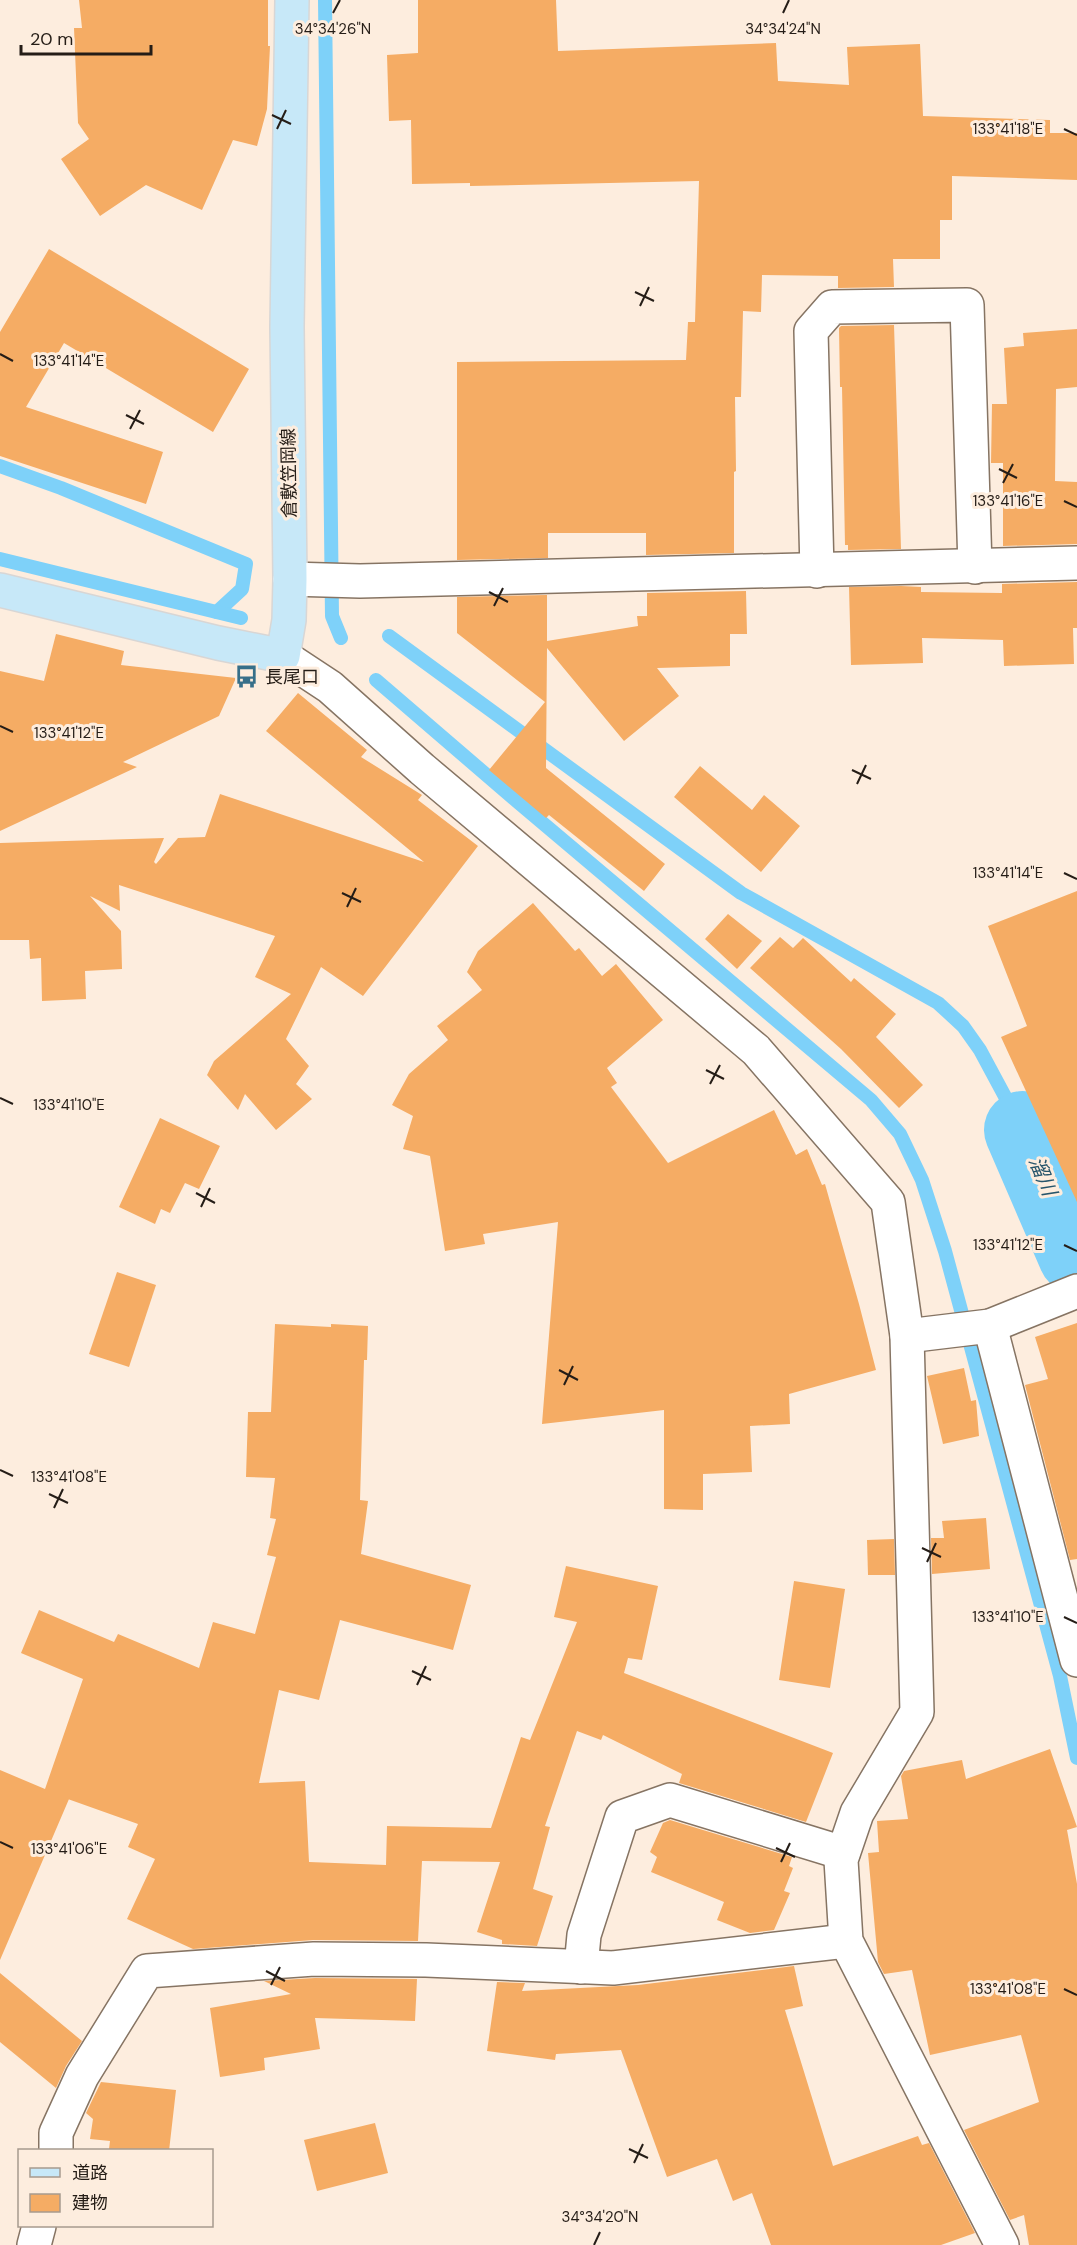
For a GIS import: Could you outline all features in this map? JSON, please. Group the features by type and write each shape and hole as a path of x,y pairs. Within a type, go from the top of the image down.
{"main road":[{"name":"倉敷笠岡線","path":"283,656 289,620 317,580 287,327 292,0"},
{"path":"0,590 218,643 283,656"}],"street":[{"path":"817,571 811,331 832,308 967,305 975,567"},
{"path":"317,580 817,571 1077,563"},
{"path":"283,656 330,687 422,769 756,1050 888,1202 922,1334 917,1712 857,1813 843,1853 841,1860 846,1941 1002,2245"},
{"path":"922,1334 990,1325 1077,1291"},
{"path":"990,1325 1076,1650"},
{"path":"581,1967 584,1935 622,1817 670,1800 843,1853"},
{"path":"56,2149 56,2133 82,2076 147,1971 314,1959 426,1960 613,1968 846,1941"},
{"path":"33,2245 39,2227"}],"building":[{"path":"79,0 268,0 268,46 270,46 267,109 257,146 233,140 202,210 146,185 100,216 61,159 89,139 78,123 74,28 82,28"},
{"path":"418,0 556,0 558,51 776,43 778,81 849,85 847,47 920,44 923,116 1050,120 1050,133 1077,133 1077,180 952,176 952,220 940,220 940,259 893,259 894,287 838,288 838,276 762,275 761,312 743,311 741,397 735,397 734,553 646,555 646,533 548,533 548,558 457,560 457,362 686,360 688,322 695,322 699,181 470,186 470,183 412,184 411,120 389,121 387,55 418,53"},
{"path":"49,249 249,369 213,432 64,343 26,407 163,452 146,504 0,456 0,332"},
{"path":"894,325 901,549 848,550 848,545 845,545 839,328 841,326"},
{"path":"1077,329 1077,387 1056,389 1055,481 1077,482 1077,544 1003,546 1003,463 991,463 992,404 1007,404 1004,348 1024,346 1023,333"},
{"path":"1077,582 1077,628 1073,628 1074,664 1004,666 1003,640 922,638 923,663 851,665 849,587 901,586 921,587 921,592 1002,593 1002,584"},
{"path":"746,591 747,634 730,634 730,666 657,668 679,696 624,741 547,648 546,768 665,864 644,891 549,815 546,818 489,770 545,702 457,633 457,597 547,595 547,641 638,626 637,616 647,616 647,593"},
{"path":"56,634 124,651 121,665 236,678 219,716 123,762 137,767 0,831 0,671 44,681"},
{"path":"298,693 367,750 361,757 422,795 418,800 478,846 363,996 321,967 286,1039 309,1066 296,1084 312,1099 276,1130 245,1094 238,1110 207,1075 214,1061 291,994 255,977 275,936 119,885 120,911 90,896 121,931 122,969 85,971 86,999 42,1001 41,958 30,959 29,940 0,940 0,843 164,838 154,862 156,864 178,838 205,837 220,794 424,862 266,731"},
{"path":"700,766 752,810 764,795 800,826 761,872 674,797"},
{"path":"1077,891 1077,1202 1001,1037 1027,1026 988,926"},
{"path":"533,903 575,951 579,948 602,976 616,964 663,1020 607,1068 617,1083 611,1087 668,1163 774,1110 796,1155 807,1149 822,1185 825,1184 859,1304 876,1370 789,1394 790,1424 750,1426 752,1472 703,1474 703,1510 664,1509 664,1410 542,1424 558,1222 483,1234 485,1244 445,1251 430,1156 403,1149 413,1116 392,1105 409,1074 448,1040 437,1026 482,990 467,972 478,951"},
{"path":"728,914 762,941 737,969 705,939"},
{"path":"780,937 793,948 803,938 851,982 854,978 896,1014 876,1037 923,1085 899,1108 841,1049 750,968"},
{"path":"160,1118 220,1146 199,1189 185,1183 170,1213 161,1209 155,1224 119,1207"},
{"path":"117,1272 156,1285 129,1367 89,1354"},
{"path":"1077,1323 1077,1559 1070,1560 1025,1385 1048,1379 1035,1337"},
{"path":"275,1324 368,1326 367,1360 364,1360 360,1500 368,1501 361,1554 471,1585 453,1650 340,1620 319,1700 279,1690 259,1783 305,1781 309,1862 386,1865 387,1826 491,1828 521,1737 530,1740 577,1622 554,1617 566,1566 658,1586 642,1660 628,1658 624,1673 833,1753 806,1822 679,1783 682,1774 603,1735 601,1740 577,1731 545,1826 550,1827 533,1889 553,1896 537,1946 502,1944 502,1940 477,1932 500,1862 422,1861 418,1941 313,1940 193,1949 127,1919 155,1859 128,1847 138,1824 69,1799 0,1960 0,1770 45,1789 83,1679 21,1653 39,1610 114,1642 118,1634 199,1668 213,1622 255,1634 276,1557 267,1555 276,1519 270,1518 275,1478 246,1477 248,1412 271,1412"},
{"path":"964,1368 971,1401 976,1400 979,1436 943,1444 927,1376"},
{"path":"986,1518 990,1569 932,1574 931,1538 944,1538 942,1521"},
{"path":"894,1539 895,1575 868,1575 867,1540"},
{"path":"794,1581 845,1589 830,1688 779,1680"},
{"path":"1050,1749 1077,1827 1067,1830 1077,1884 1077,2245 1029,2245 1024,2215 1010,2220 964,2130 1039,2102 1021,2035 930,2055 912,1970 884,1974 878,1962 868,1853 879,1852 877,1821 908,1819 901,1776 904,1771 962,1760 966,1779"},
{"path":"670,1820 792,1857 789,1866 793,1868 784,1891 790,1893 774,1930 750,1933 717,1920 724,1902 651,1872 657,1857 650,1852 663,1823"},
{"path":"794,1966 803,2006 785,2010 833,2166 918,2136 922,2145 929,2143 975,2233 941,2245 771,2245 752,2193 733,2201 717,2159 667,2177 621,2050 556,2054 555,2060 487,2051 497,1982 525,1983 522,1991 638,1985"},
{"path":"0,1973 82,2041 66,2066 56,2088 0,2042"},
{"path":"315,1978 417,1979 415,2021 315,2018 320,2049 264,2058 265,2070 220,2077 210,2008 291,1994 264,1981"},
{"path":"101,2082 176,2090 169,2149 109,2149 110,2141 90,2139 93,2119 86,2113"},
{"path":"375,2123 388,2173 317,2191 304,2140"}],"waterway":[{"path":"325,0 332,616 341,638"},
{"path":"0,466 61,488 246,564 242,589 217,612"},
{"path":"0,559 241,618"},
{"path":"389,636 741,893 938,1003 963,1026 980,1050 1023,1130"},
{"path":"376,680 871,1100 900,1134 922,1180 945,1251 1060,1676 1077,1758"},
{"name":"溜川","path":"1023,1130 1077,1255"}],"place":[{"name":"長尾口","path":"247,677"}]}
